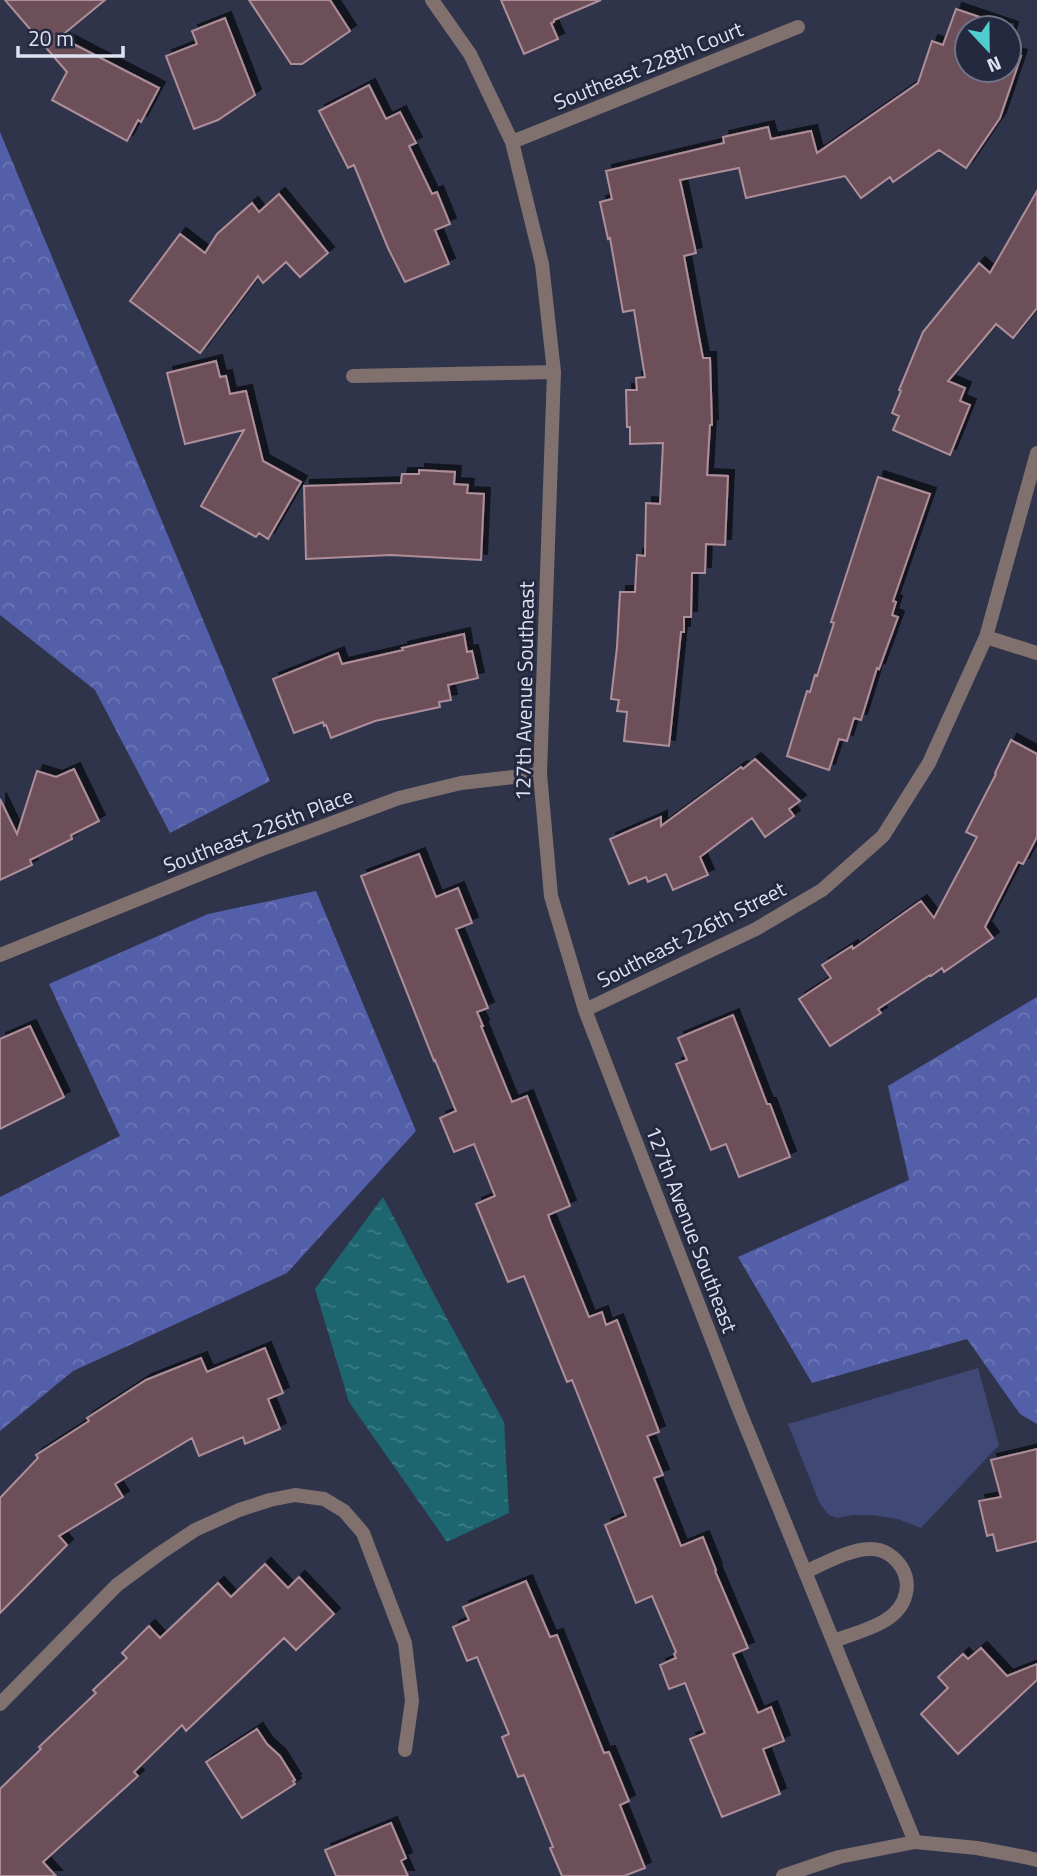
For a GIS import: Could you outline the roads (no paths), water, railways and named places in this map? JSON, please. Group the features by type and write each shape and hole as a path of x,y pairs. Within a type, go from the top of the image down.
{"street":[{"name":"127th Avenue Southeast","path":"432,0 470,54 512,142 542,264 554,372 540,774 551,897 585,1010 738,1408 915,1842"},
{"name":"Southeast 228th Court","path":"512,142 799,27"},
{"path":"353,376 554,372"},
{"name":"Southeast 226th Street","path":"585,1010 756,929 822,890 883,836 929,764 986,637 1037,453"},
{"path":"986,637 1037,653"},
{"name":"Southeast 226th Place","path":"0,955 262,849 399,798 461,783 540,774"},
{"path":"0,1704 117,1585 159,1554 195,1530 239,1510 295,1495 324,1499 344,1511 363,1533 405,1643 412,1701 405,1750"},
{"path":"805,1572 856,1551 871,1549 885,1552 897,1560 905,1573 907,1587 904,1602 896,1613 834,1641"},
{"path":"783,1876 839,1857 915,1842 977,1848 1037,1860"}],"water":[{"path":"383,1197 504,1422 509,1513 447,1542 349,1402 315,1289"}]}
